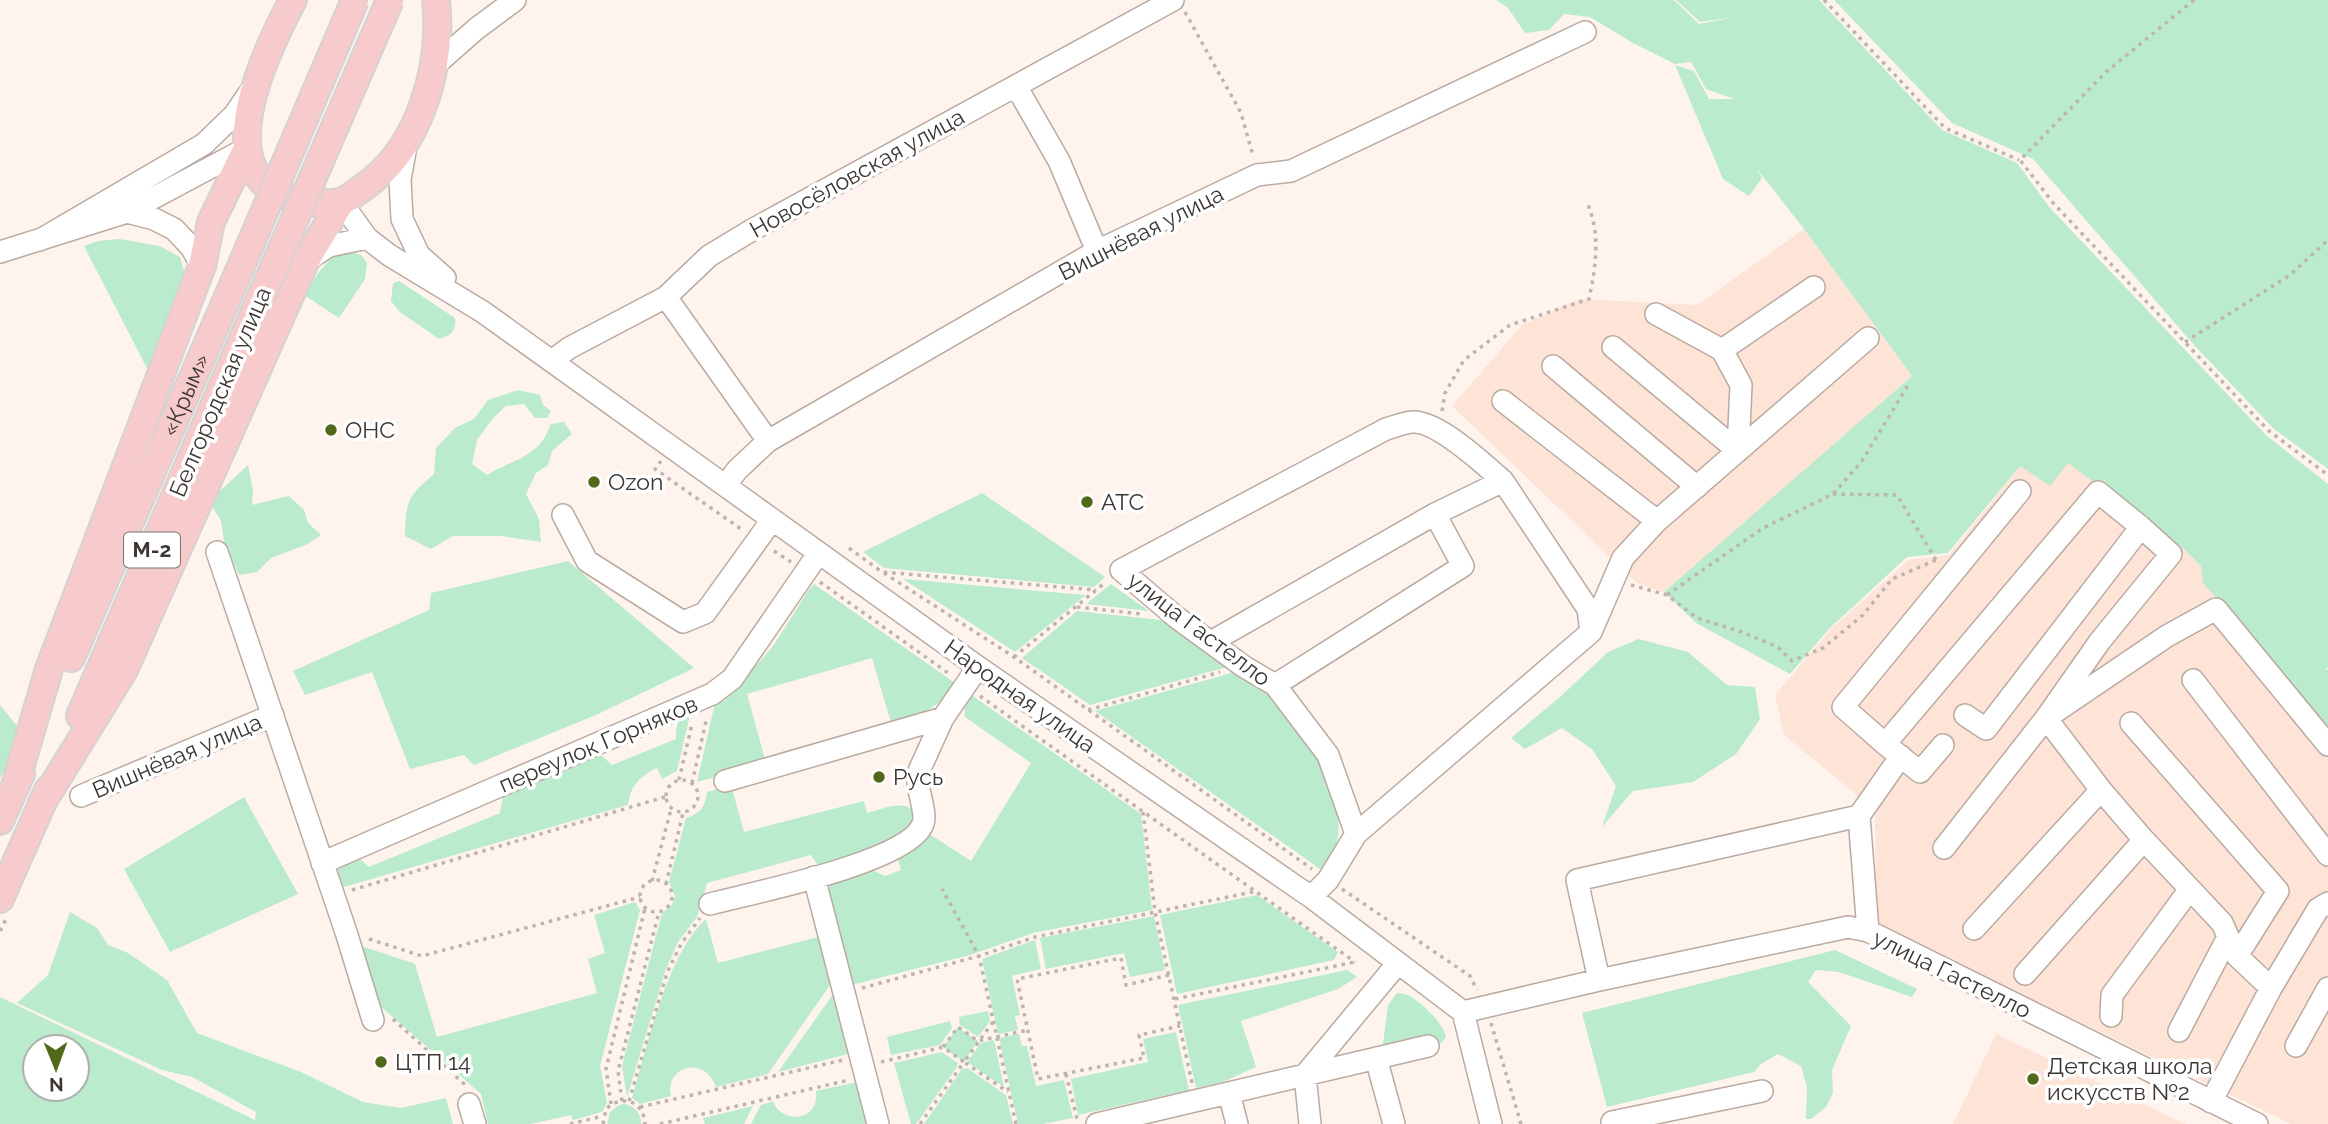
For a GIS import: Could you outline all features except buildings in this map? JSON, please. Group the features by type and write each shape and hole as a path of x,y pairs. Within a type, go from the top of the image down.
{"main road":[{"path":"293,0 274,36 255,84 247,126 247,148 256,173 274,192 304,202 341,202 369,184 387,167 407,138 424,104 433,67 437,41 436,0"},
{"name":"«Крым»","path":"0,821 355,0"},
{"name":"Белгородская улица","path":"0,899 390,0"},
{"name":"«Крым»","path":"15,789 49,669 202,266 211,222 247,148"},
{"name":"М-2","path":"42,803 124,670 304,262 341,202"}],"street":[{"path":"433,67 476,29 515,0"},
{"name":"Новосёловская улица","path":"552,361 569,348 666,297 709,256 752,230 1016,86 1179,6"},
{"name":"Вишнёвая улица","path":"726,485 737,470 768,441 1097,251 1257,175 1291,171 1585,32"},
{"path":"40,240 204,144 235,114 255,84"},
{"path":"1016,86 1059,161 1097,251"},
{"path":"407,138 400,179 402,219 419,255 483,312"},
{"path":"0,252 127,212 247,148"},
{"path":"341,202 367,238 389,256 483,312"},
{"path":"127,212 154,219 174,229 191,247 202,266"},
{"path":"304,262 329,246 367,238"},
{"path":"1722,350 1814,287"},
{"path":"666,297 768,441"},
{"name":"Народная улица","path":"483,312 772,520 812,563 978,667 1311,897 1463,1013"},
{"path":"1656,314 1722,350 1741,385 1738,451"},
{"path":"1311,897 1328,880 1356,834 1591,632 1623,558 1657,521 1868,338"},
{"path":"1613,347 1738,451"},
{"path":"1553,366 1697,487"},
{"path":"1503,401 1657,521"},
{"path":"1121,570 1387,429 1414,422 1437,430 1471,453 1503,481 1588,609 1591,632"},
{"path":"1211,642 1435,514 1503,481"},
{"path":"1943,745 1920,772 1843,707 1946,564 2020,491"},
{"path":"1867,931 1860,816 1893,750 2098,492 2171,554 2100,641 2046,718 1944,848"},
{"path":"563,514 587,561 682,622 705,613 772,520"},
{"path":"1275,685 1463,566 1435,514"},
{"path":"1965,715 1986,729 2141,527"},
{"path":"217,552 346,932 373,1020"},
{"name":"переулок Горняков","path":"322,863 705,698 732,680 812,563"},
{"name":"улица Гастелло","path":"1121,570 1176,617 1243,666 1275,685 1328,755 1356,834"},
{"path":"2046,718 2167,636 2216,609 2328,745"},
{"path":"710,904 814,877 883,855 905,843 922,828 924,818 916,783 918,774 943,718 978,667"},
{"path":"2193,680 2328,855"},
{"name":"Вишнёвая улица","path":"81,796 273,715"},
{"path":"725,781 943,718"},
{"path":"2046,718 2101,790 2222,923 2232,946 2271,989"},
{"path":"2131,723 2278,891 2232,946 2179,1031"},
{"path":"1974,929 2101,790"},
{"path":"1599,980 1577,880 1860,816"},
{"path":"2025,974 2144,840"},
{"path":"814,877 877,1124"},
{"path":"2110,1016 2112,995 2190,889"},
{"path":"2220,1112 2271,989 2318,909 2328,903"},
{"name":"улица Гастелло","path":"1463,1013 1599,980 1849,927 1867,931 2220,1112 2257,1124"},
{"path":"1310,1124 1305,1075 1398,963"},
{"path":"2296,1046 2328,988"},
{"path":"1463,1013 1491,1124"},
{"path":"1097,1124 1428,1046"},
{"path":"1376,1058 1394,1124"},
{"path":"1612,1122 1762,1091"},
{"path":"1229,1093 1237,1124"}],"path":[{"path":"1824,0 1945,128 2020,160 2054,204 2269,431 2328,474"},
{"path":"2020,160 2106,72 2194,0"},
{"path":"1179,6 1241,113 1257,175"},
{"path":"1437,430 1446,393 1464,360 1510,325 1589,299 1598,255 1592,214 1587,202"},
{"path":"2185,342 2290,275 2328,240"},
{"path":"1667,595 1763,528 1833,494 1861,461 1908,385"},
{"path":"671,446 655,469 757,540 812,563 964,685 1355,962 1174,999"},
{"path":"1612,580 1667,595 1697,618 1742,632 1778,648 1791,661 1822,648 1864,615 1892,579 1946,564 1897,495 1833,494"},
{"path":"849,548 882,572 1096,590"},
{"path":"1014,657 1121,570"},
{"path":"1077,607 1176,617"},
{"path":"1088,710 1243,666"},
{"path":"680,780 705,698"},
{"path":"671,809 683,813 690,811 698,801 699,794 692,783 705,698"},
{"path":"333,895 665,797 671,784 680,780 692,783"},
{"path":"659,912 651,912 645,908 640,897 641,890 652,881 671,809 665,797"},
{"path":"1143,811 1155,912 1196,1101"},
{"path":"666,884 683,813"},
{"path":"622,1101 618,1071 659,912 670,903 670,890 666,884 652,881"},
{"path":"942,889 979,956 1016,1124"},
{"path":"844,992 979,956 1035,937 1257,891"},
{"path":"346,932 422,956 640,897"},
{"path":"629,1101 667,973 681,944 710,904"},
{"path":"611,1104 606,1069 645,908"},
{"path":"1170,975 1126,985 1121,958 1017,979 1038,1079 1144,1058 1139,1035 1180,1026"},
{"path":"366,996 464,1084 472,1114"},
{"path":"920,1124 993,1022"},
{"path":"863,1066 943,1047 958,1027 978,1041"},
{"path":"978,1041 1028,1030"},
{"path":"943,1047 1007,1092"},
{"path":"640,1107 843,1060 849,1081 660,1124"},
{"path":"1066,1074 1078,1124"},
{"path":"603,1124 603,1116 611,1104 629,1101 640,1107 645,1124"},
{"path":"570,1124 603,1116"}],"shaded area":[{"path":"1804,229 1912,376 1664,592 1638,584 1452,406 1522,325 1579,299 1697,305"},
{"path":"2043,438 2162,537 2173,529 2218,570 2205,583 2328,729 2328,1124 2291,1124 1876,924 1875,810 1784,735 1775,695 1832,628 1908,560 1949,555"},
{"name":"Детская школа искусств №2","path":"1996,1034 2186,1124 1953,1124"}],"green space":[{"path":"1496,0 1674,0 1699,24 1736,17 1700,22 1676,0 1819,0 1942,130 2017,163 2050,208 2267,436 2328,484 2328,668 2325,668 2328,670 2328,727 2203,583 2201,566 2182,547 2068,463 2050,486 2020,466 1948,553 1907,557 1830,628 1790,674 1696,623 1664,592 1912,376 1757,169 1762,178 1749,196 1723,179 1675,65 1694,71 1709,99 1734,99 1706,89 1691,62 1675,64 1590,17 1564,14 1549,30 1525,33 1508,8"},
{"path":"1834,0 2328,0 2328,469 2273,428 2194,345 2033,159 1952,123"},
{"path":"119,239 160,246 180,257 186,278 151,376 84,246 98,241"},
{"path":"342,252 361,255 367,263 365,279 339,318 304,295 330,260"},
{"path":"399,281 455,318 452,332 439,339 400,312 391,301 393,283"},
{"path":"518,390 540,395 543,405 551,411 547,418 535,418 524,404 506,406 493,418 477,440 472,464 487,475 529,454 542,442 551,424 564,422 572,434 552,451 548,465 536,473 526,494 539,519 541,542 502,536 453,536 431,549 405,536 407,507 413,494 434,474 436,448 455,428 474,419 488,400"},
{"path":"248,465 253,490 252,505 289,496 304,510 308,523 321,535 308,544 271,558 257,572 239,575 224,541 221,521 209,501"},
{"path":"982,493 1105,577 1094,587 884,568 863,552"},
{"path":"568,561 694,668 596,715 474,765 464,755 410,769 372,672 305,695 293,671 429,610 431,593"},
{"path":"903,579 1086,595 1015,652"},
{"path":"814,584 955,683 936,705 892,726 872,658 747,694 766,763 697,782 715,703 724,701 774,645"},
{"path":"1111,584 1149,611 1086,604"},
{"path":"1077,611 1161,620 1227,667 1090,705 1022,658"},
{"path":"1639,639 1688,652 1727,685 1755,687 1760,719 1736,754 1693,782 1633,791 1602,827 1616,786 1592,749 1562,728 1525,749 1511,738 1608,652"},
{"path":"1235,672 1283,707 1317,751 1325,769 1337,806 1339,824 1335,850 1323,871 1095,711"},
{"path":"970,694 1141,814 1152,910 1033,933 970,955 851,985 826,889 829,880 868,868 885,876 901,870 897,857 931,835 971,861 1031,763 965,717 964,703"},
{"path":"0,705 17,726 0,778"},
{"path":"690,715 677,771 662,779 657,768 646,774 634,787 628,805 340,888 334,872 337,864 359,858 369,867 500,813 503,797 510,790 592,755 602,756 612,765 676,739 679,721"},
{"path":"731,785 744,832 864,801 867,813 900,806 912,809 917,814 912,825 902,835 876,850 819,867 811,855 707,883 697,917 678,942 666,969 627,1097 622,1066 662,913 672,905 675,896 669,882 686,818 701,809 707,792"},
{"path":"244,797 298,894 170,952 124,869"},
{"path":"1257,895 1338,952 1334,960 1177,994 1160,915"},
{"path":"635,902 640,910 600,1066 607,1103 602,1112 573,1120 571,1115 531,1124 488,1124 481,1094 379,1005 361,946 415,964 437,1037 597,993 588,959 605,953 594,915"},
{"path":"70,912 97,928 108,945 128,953 167,980 197,1033 301,1072 363,1102 401,1108 446,1098 453,1124 0,1124 0,997 75,1033 21,1033 21,1103 91,1103 91,1041 255,1120 256,1112 192,1077 162,1070 91,1037 91,1033 82,1033 17,1003 48,975"},
{"path":"1154,916 1165,970 1130,977 1124,953 1046,969 1040,938"},
{"path":"706,919 718,963 818,937 830,985 768,1074 716,1087 703,1070 686,1068 673,1078 671,1096 640,1104 632,1098 660,1002 680,955"},
{"path":"1035,940 1041,969 1012,976 1020,1015 1015,1016 1018,1030 998,1034 982,959"},
{"path":"1835,950 1917,989 1912,997 1839,972 1816,970 1808,982 1851,1026 1832,1070 1833,1093 1826,1107 1811,1119 1806,1119 1807,1087 1801,1066 1778,1054 1761,1064 1754,1072 1607,1107 1582,1013"},
{"path":"1347,970 1357,977 1338,989 1241,1021 1256,1067 1223,1082 1196,1088 1178,1005"},
{"path":"834,993 852,1053 778,1072"},
{"path":"1397,993 1413,998 1437,1020 1445,1032 1446,1038 1441,1043 1389,1051 1383,1044 1388,1005"},
{"path":"988,1011 990,1021 978,1037 960,1025 959,1017"},
{"path":"950,1021 952,1028 940,1045 891,1055 887,1037"},
{"path":"958,1027 978,1041 964,1062 943,1047"},
{"path":"1176,1032 1189,1090 1078,1115 1071,1079 1148,1062 1143,1039"},
{"path":"1019,1034 1022,1046 1027,1046 1036,1086 1064,1080 1073,1118 1043,1124 1018,1124 999,1038"},
{"path":"994,1040 1004,1087 967,1062 981,1043"},
{"path":"942,1052 958,1063 957,1067 916,1124 911,1124 894,1063"},
{"path":"967,1068 1006,1095 1013,1124 924,1124 962,1069"},
{"path":"857,1082 866,1124 751,1124 761,1105 773,1101 783,1114 799,1117 812,1109 816,1102 816,1091"},
{"path":"625,1104 637,1111 641,1124 607,1124 610,1112"},
{"path":"753,1106 744,1124 705,1124 703,1118"}],"place":[{"name":"ОНС","path":"331,430"},
{"name":"Ozon","path":"594,482"},
{"name":"АТС","path":"1087,502"},
{"name":"Русь","path":"879,777"},
{"name":"ЦТП 14","path":"381,1062"},
{"name":"Детская школа искусств №2","path":"2033,1079"}]}
